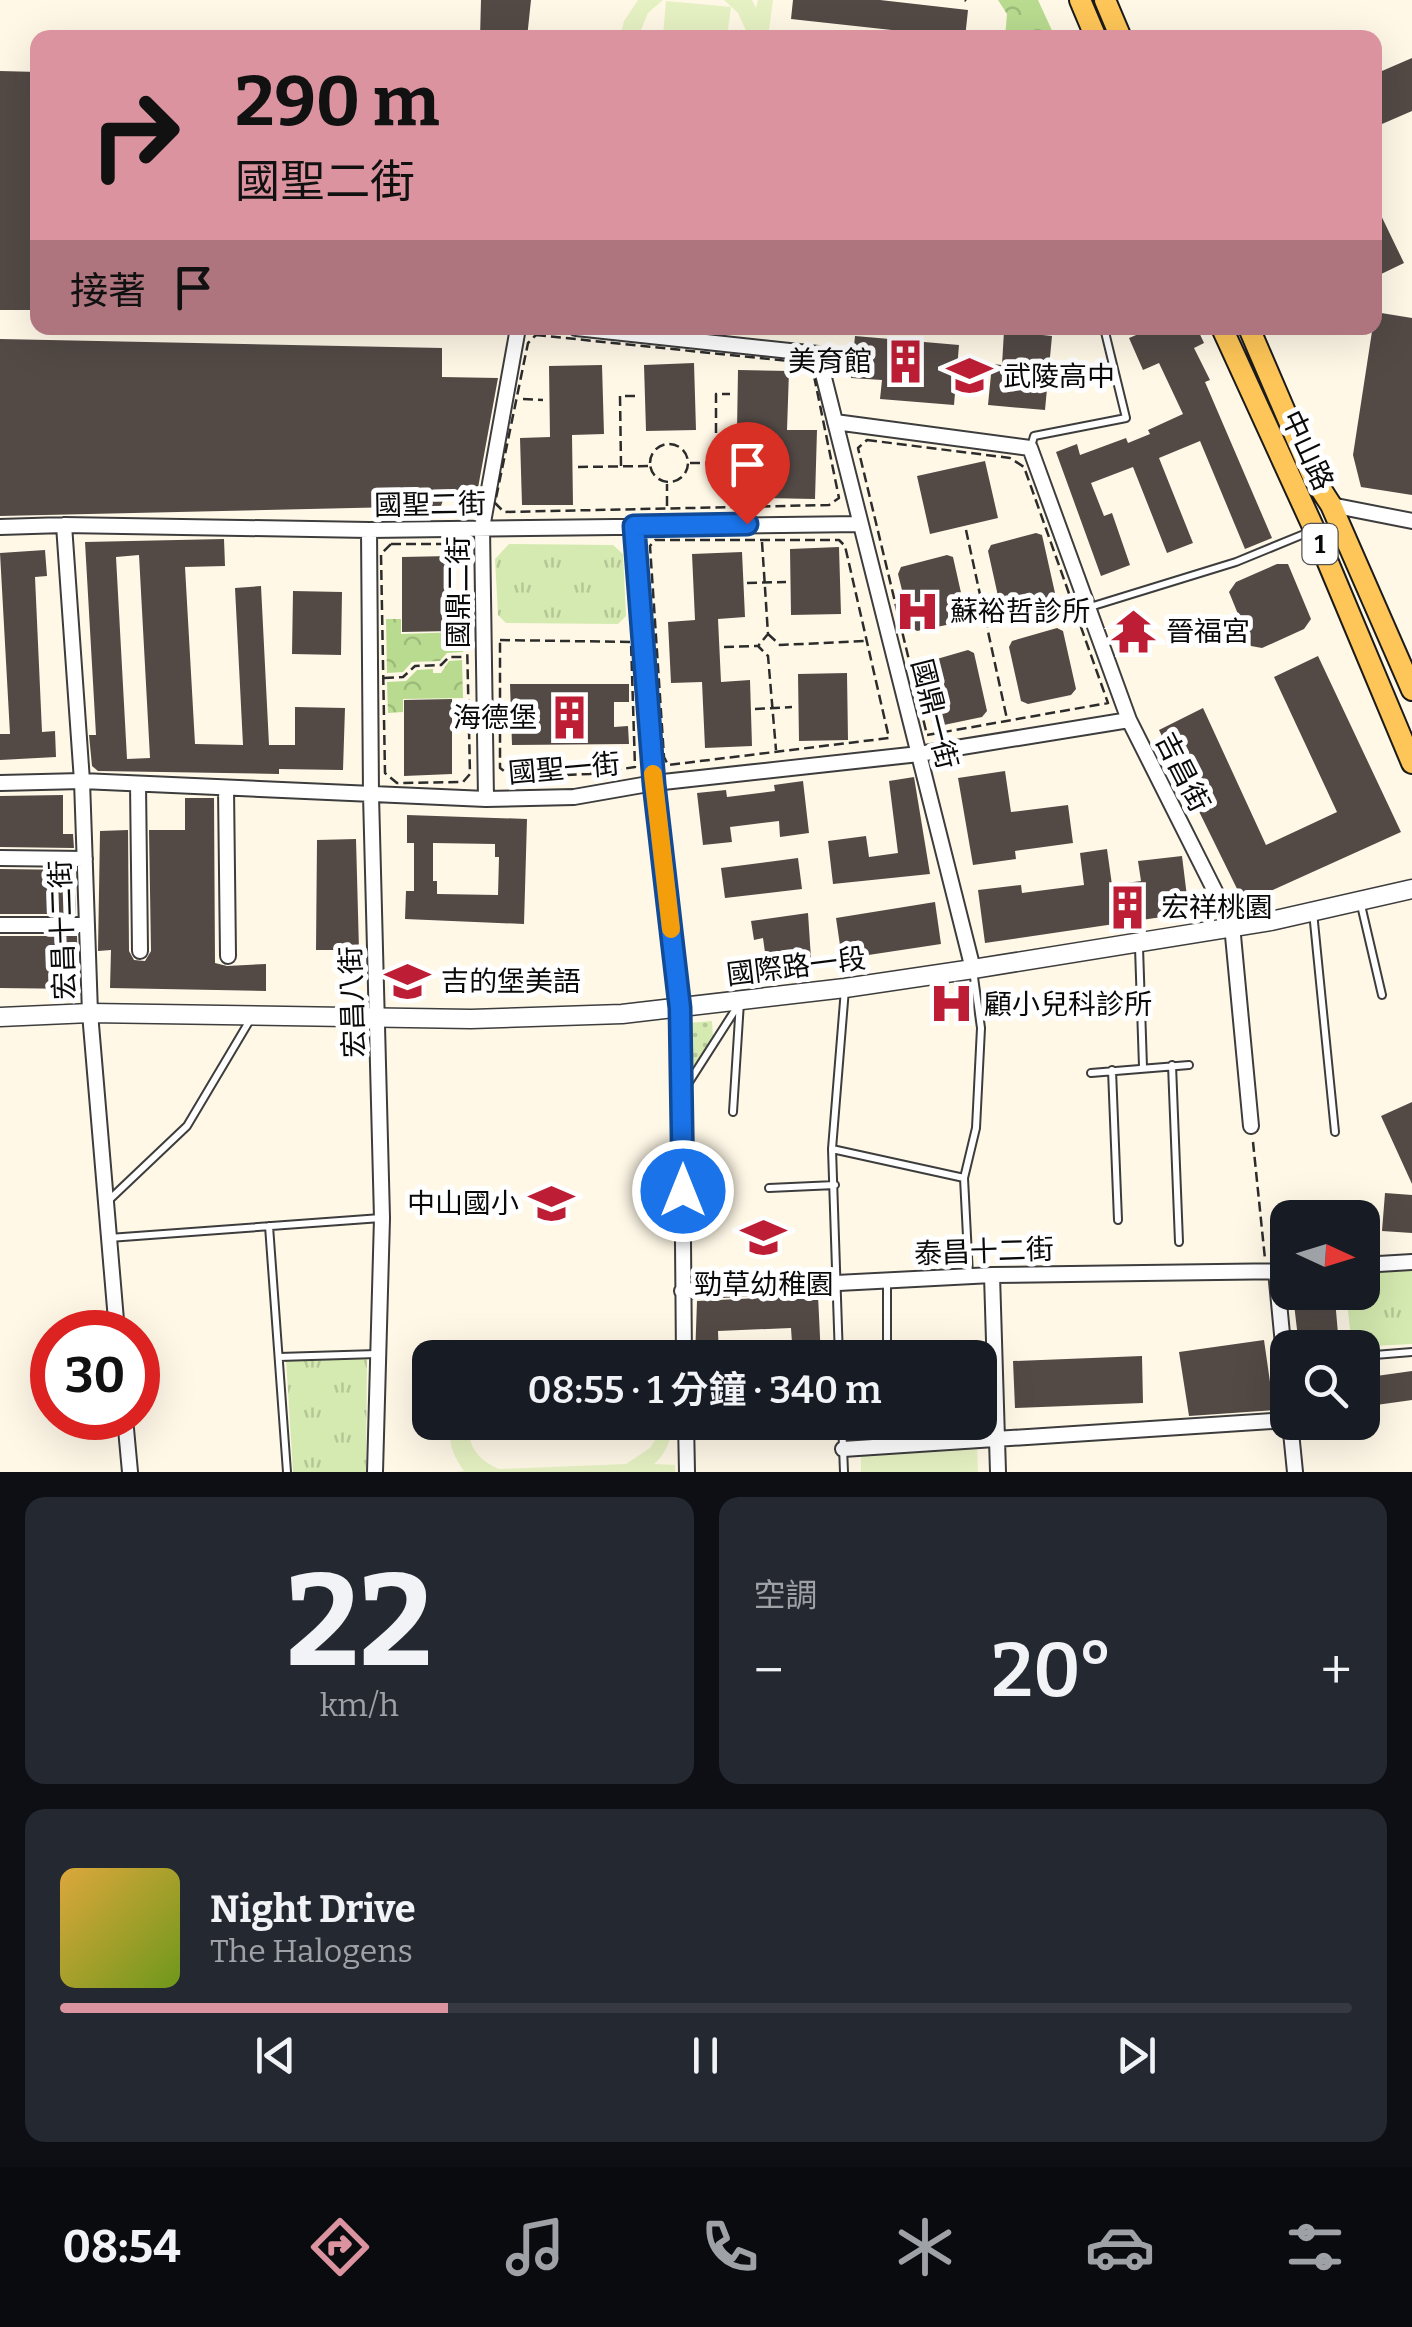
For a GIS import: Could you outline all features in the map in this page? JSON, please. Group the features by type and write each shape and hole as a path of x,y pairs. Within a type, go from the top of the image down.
{"main road":[{"path":"1080,0 1093,30"},
{"path":"1104,0 1117,30"},
{"name":"中山路","path":"1225,335 1314,529 1412,762"},
{"name":"中山路","path":"1252,335 1313,477 1332,505 1412,690"}],"street":[{"name":"國鼎二街","path":"486,799 482,528 517,335"},
{"name":"國鼎一街","path":"641,335 818,354 973,968"},
{"path":"835,422 1030,448"},
{"name":"吉昌街","path":"1030,448 1129,720 1232,925 1251,1126"},
{"path":"1332,505 1412,521"},
{"name":"國聖二街","path":"0,528 64,524 369,530 861,524"},
{"name":"宏昌十二街","path":"64,524 82,781 90,1013 115,1310"},
{"path":"634,526 654,784 680,1008 683,1340"},
{"name":"宏昌八街","path":"369,530 371,795 382,1218 375,1472"},
{"name":"國聖一街","path":"0,783 82,781 486,799 574,797 654,784 919,754 1129,720"},
{"path":"138,784 140,951"},
{"path":"226,788 228,956"},
{"path":"0,858 84,859"},
{"name":"國際路一段","path":"0,1018 90,1013 378,1019 603,1015 680,1008 845,988 1139,941 1412,888"},
{"path":"0,925 87,925"},
{"path":"1380,1264 1412,1262"},
{"name":"泰昌十二街","path":"682,1291 992,1275 1270,1271"},
{"path":"992,1275 998,1472"},
{"path":"843,1449 1270,1422"},
{"path":"127,1440 130,1472"},
{"path":"686,1440 687,1472"},
{"path":"1292,1440 1296,1472"}],"lane":[{"path":"1030,448 1034,436 1126,418 1106,335"},
{"path":"1090,607 1236,562 1314,529"},
{"path":"1359,899 1382,995"},
{"path":"1313,910 1336,1132"},
{"path":"1139,941 1142,1067"},
{"path":"970,1276 964,1178 976,1128 981,1028 973,968"},
{"path":"838,1340 832,1149 845,988"},
{"path":"683,1091 740,1001"},
{"path":"733,1112 740,1001"},
{"path":"105,1204 187,1126 253,1014"},
{"path":"1091,1073 1189,1065"},
{"path":"1172,1066 1178,1242"},
{"path":"1112,1070 1118,1220"},
{"path":"832,1149 964,1178"},
{"path":"768,1188 835,1185"},
{"path":"108,1238 382,1218"},
{"path":"269,1226 287,1472"},
{"path":"887,1279 887,1340"},
{"path":"1380,1355 1412,1352"},
{"path":"278,1357 378,1354"},
{"path":"843,1440 844,1472"}],"path":[{"path":"536,335 798,362 814,376 840,498 829,505 504,512 495,503 516,400 528,343 536,335"},
{"path":"716,463 716,394 730,394"},
{"path":"621,466 620,396 639,396"},
{"path":"516,400 543,400"},
{"path":"867,440 1010,458 1024,467 1108,703 1007,721 927,735 858,448 867,440"},
{"path":"668,444 680,447 688,463 680,479 668,483 655,478 649,466 652,453 668,444"},
{"path":"688,463 759,464"},
{"path":"578,467 649,466"},
{"path":"667,508 668,483"},
{"path":"966,530 1007,721"},
{"path":"655,540 762,540 839,540 844,546 889,738 668,764 664,757 650,546 655,540"},
{"path":"758,646 768,634 762,540"},
{"path":"391,544 458,544 465,552 468,657 470,774 463,782 396,782 385,773 382,678 381,554 391,544"},
{"path":"747,582 786,582"},
{"path":"496,628 500,640 500,768 512,777 590,774 636,767 631,642 500,640"},
{"path":"768,634 780,645 866,641"},
{"path":"724,647 758,646 768,656 776,752"},
{"path":"382,678 403,677 415,666 441,665 448,657 468,657"},
{"path":"755,709 792,707"},
{"path":"1251,1126 1270,1236"}],"green space":[{"path":"638,0 663,0 648,13 641,30 622,30"},
{"path":"724,0 752,0 756,8 758,0 773,0 769,30 746,30 738,13"},
{"path":"998,0 1038,0 1052,30 1006,30 1007,14"},
{"path":"666,1 731,7 728,30 664,30"},
{"path":"509,544 613,545 623,554 626,616 618,624 506,623 498,615 495,559"},
{"path":"386,619 401,619 401,634 462,632 463,652 447,653 440,661 412,662 403,672 387,673"},
{"path":"462,660 463,698 403,699 403,712 388,713 387,682 406,681 417,670 441,673 449,661"},
{"path":"712,1021 713,1038 687,1075 688,1023"},
{"path":"1412,1268 1412,1344 1380,1346 1380,1330 1350,1330 1348,1310 1380,1310 1380,1271"},
{"path":"367,1356 366,1472 293,1472 286,1359"},
{"path":"451,1440 471,1440 475,1451 499,1469 626,1464 655,1440 669,1440 654,1464 675,1465 675,1472 455,1472 464,1471"},
{"path":"977,1446 978,1472 861,1472 861,1450"}],"building":[{"path":"481,0 531,0 528,30 480,30"},
{"path":"793,0 880,0 968,10 966,30 892,30 791,19"},
{"path":"1412,58 1412,111 1382,124 1382,71"},
{"path":"0,71 30,72 30,310 0,310"},
{"path":"1382,217 1404,263 1382,274"},
{"path":"1382,313 1412,318 1412,495 1361,487 1353,455 1371,335 1382,335"},
{"path":"1004,335 1052,336 1045,410 988,405 992,364 1002,365"},
{"path":"1200,335 1204,343 1194,348 1210,380 1205,382 1272,538 1245,549 1200,441 1159,458 1193,543 1167,553 1133,467 1091,483 1104,516 1112,513 1130,565 1101,576 1056,452 1077,444 1080,455 1126,438 1128,443 1183,414 1159,363 1143,370 1129,338"},
{"name":"美育館","path":"855,336 959,345 954,405 880,399 882,380 851,378"},
{"path":"0,339 442,348 442,377 498,378 476,499 443,500 441,506 0,516"},
{"path":"694,363 696,430 646,431 644,365"},
{"path":"602,365 604,434 572,435 573,505 522,505 520,438 550,437 549,366"},
{"path":"738,370 789,371 787,430 817,430 815,499 764,498 765,431 737,430"},
{"path":"985,461 998,518 930,534 917,476"},
{"path":"1036,533 1042,535 1055,593 1050,600 1007,609 1000,605 988,551 991,545"},
{"path":"224,539 225,566 185,567 195,744 243,745 235,588 261,586 269,745 295,745 295,707 345,708 343,770 279,769 279,774 98,771 92,766 89,735 96,735 85,542","holes":["139,555 150,758 127,759 116,557"]},
{"path":"839,547 841,614 791,615 790,549"},
{"path":"45,550 47,576 35,577 42,732 55,731 56,757 0,760 0,734 10,734 0,553"},
{"path":"742,552 745,617 718,619 721,682 750,680 752,746 705,748 702,682 671,683 668,622 695,620 692,554"},
{"path":"947,555 953,557 966,615 961,622 917,631 911,627 898,574 901,567"},
{"path":"450,556 450,631 402,632 402,557"},
{"path":"1277,564 1288,564 1311,619 1304,629 1262,648 1251,646 1229,592 1236,582"},
{"path":"293,591 342,592 341,655 292,654"},
{"path":"1057,628 1063,631 1076,689 1071,695 1028,704 1021,701 1009,647 1012,641"},
{"path":"968,650 974,653 987,711 982,717 939,726 932,723 920,669 923,663"},
{"path":"1318,656 1401,832 1244,903 1159,730 1203,708 1266,845 1337,812 1274,677"},
{"path":"847,673 848,740 799,741 798,674"},
{"name":"海德堡","path":"510,684 629,684 629,702 614,702 614,727 628,726 629,744 512,745"},
{"path":"452,699 452,774 404,776 404,700"},
{"path":"1005,771 1011,812 1068,805 1073,843 1015,851 1016,859 973,865 958,778"},
{"path":"914,777 930,874 833,884 828,841 866,836 869,857 898,853 889,781"},
{"path":"803,781 809,833 780,837 779,821 730,827 732,842 703,845 697,793 726,790 727,797 775,791 774,785"},
{"path":"63,795 63,834 73,834 74,848 0,847 0,796"},
{"path":"185,798 214,798 215,963 266,964 266,991 110,988 111,950 98,951 100,831 128,830 129,951 134,960 145,961 151,951 149,830 185,830"},
{"path":"407,815 527,819 524,924 405,919 406,891 414,891 414,843 407,843","holes":["433,843 495,844 495,857 499,857 498,895 437,894"]},
{"path":"356,839 359,950 316,950 317,840"},
{"path":"1107,849 1112,885 1141,881 1138,861 1182,856 1189,913 985,943 978,890 1021,885 1022,893 1084,885 1080,853"},
{"path":"798,858 802,889 725,898 721,868"},
{"path":"0,869 74,870 76,914 0,914"},
{"path":"935,902 941,944 842,959 836,918"},
{"path":"808,913 812,974 769,981 763,938 754,940 751,921"},
{"path":"0,936 77,936 79,989 0,988"},
{"path":"1412,1102 1412,1184 1381,1116"},
{"path":"1385,1193 1412,1195 1412,1233 1382,1231"},
{"path":"818,1295 820,1340 792,1340 791,1328 718,1331 718,1340 696,1340 697,1301"},
{"path":"1295,1310 1336,1310 1338,1330 1297,1330"},
{"path":"1264,1340 1270,1410 1189,1416 1179,1352"},
{"path":"1142,1356 1143,1403 1015,1408 1013,1361"},
{"path":"1412,1371 1412,1400 1380,1404 1380,1375"}],"slow traffic":[{"path":"653,774 671,929"}],"place":[{"name":"美育館","path":"905,361"},
{"name":"武陵高中","path":"970,376"},
{"name":"蘇裕哲診所","path":"917,611"},
{"name":"晉福宮","path":"1133,631"},
{"name":"海德堡","path":"570,717"},
{"name":"宏祥桃園","path":"1128,907"},
{"name":"吉的堡美語","path":"408,981"},
{"name":"顧小兒科診所","path":"951,1004"},
{"name":"中山國小","path":"552,1203"},
{"name":"勁草幼稚園","path":"764,1238"}],"route":[{"path":"683,1191 680,1008 654,784 634,526 747,524"}]}
